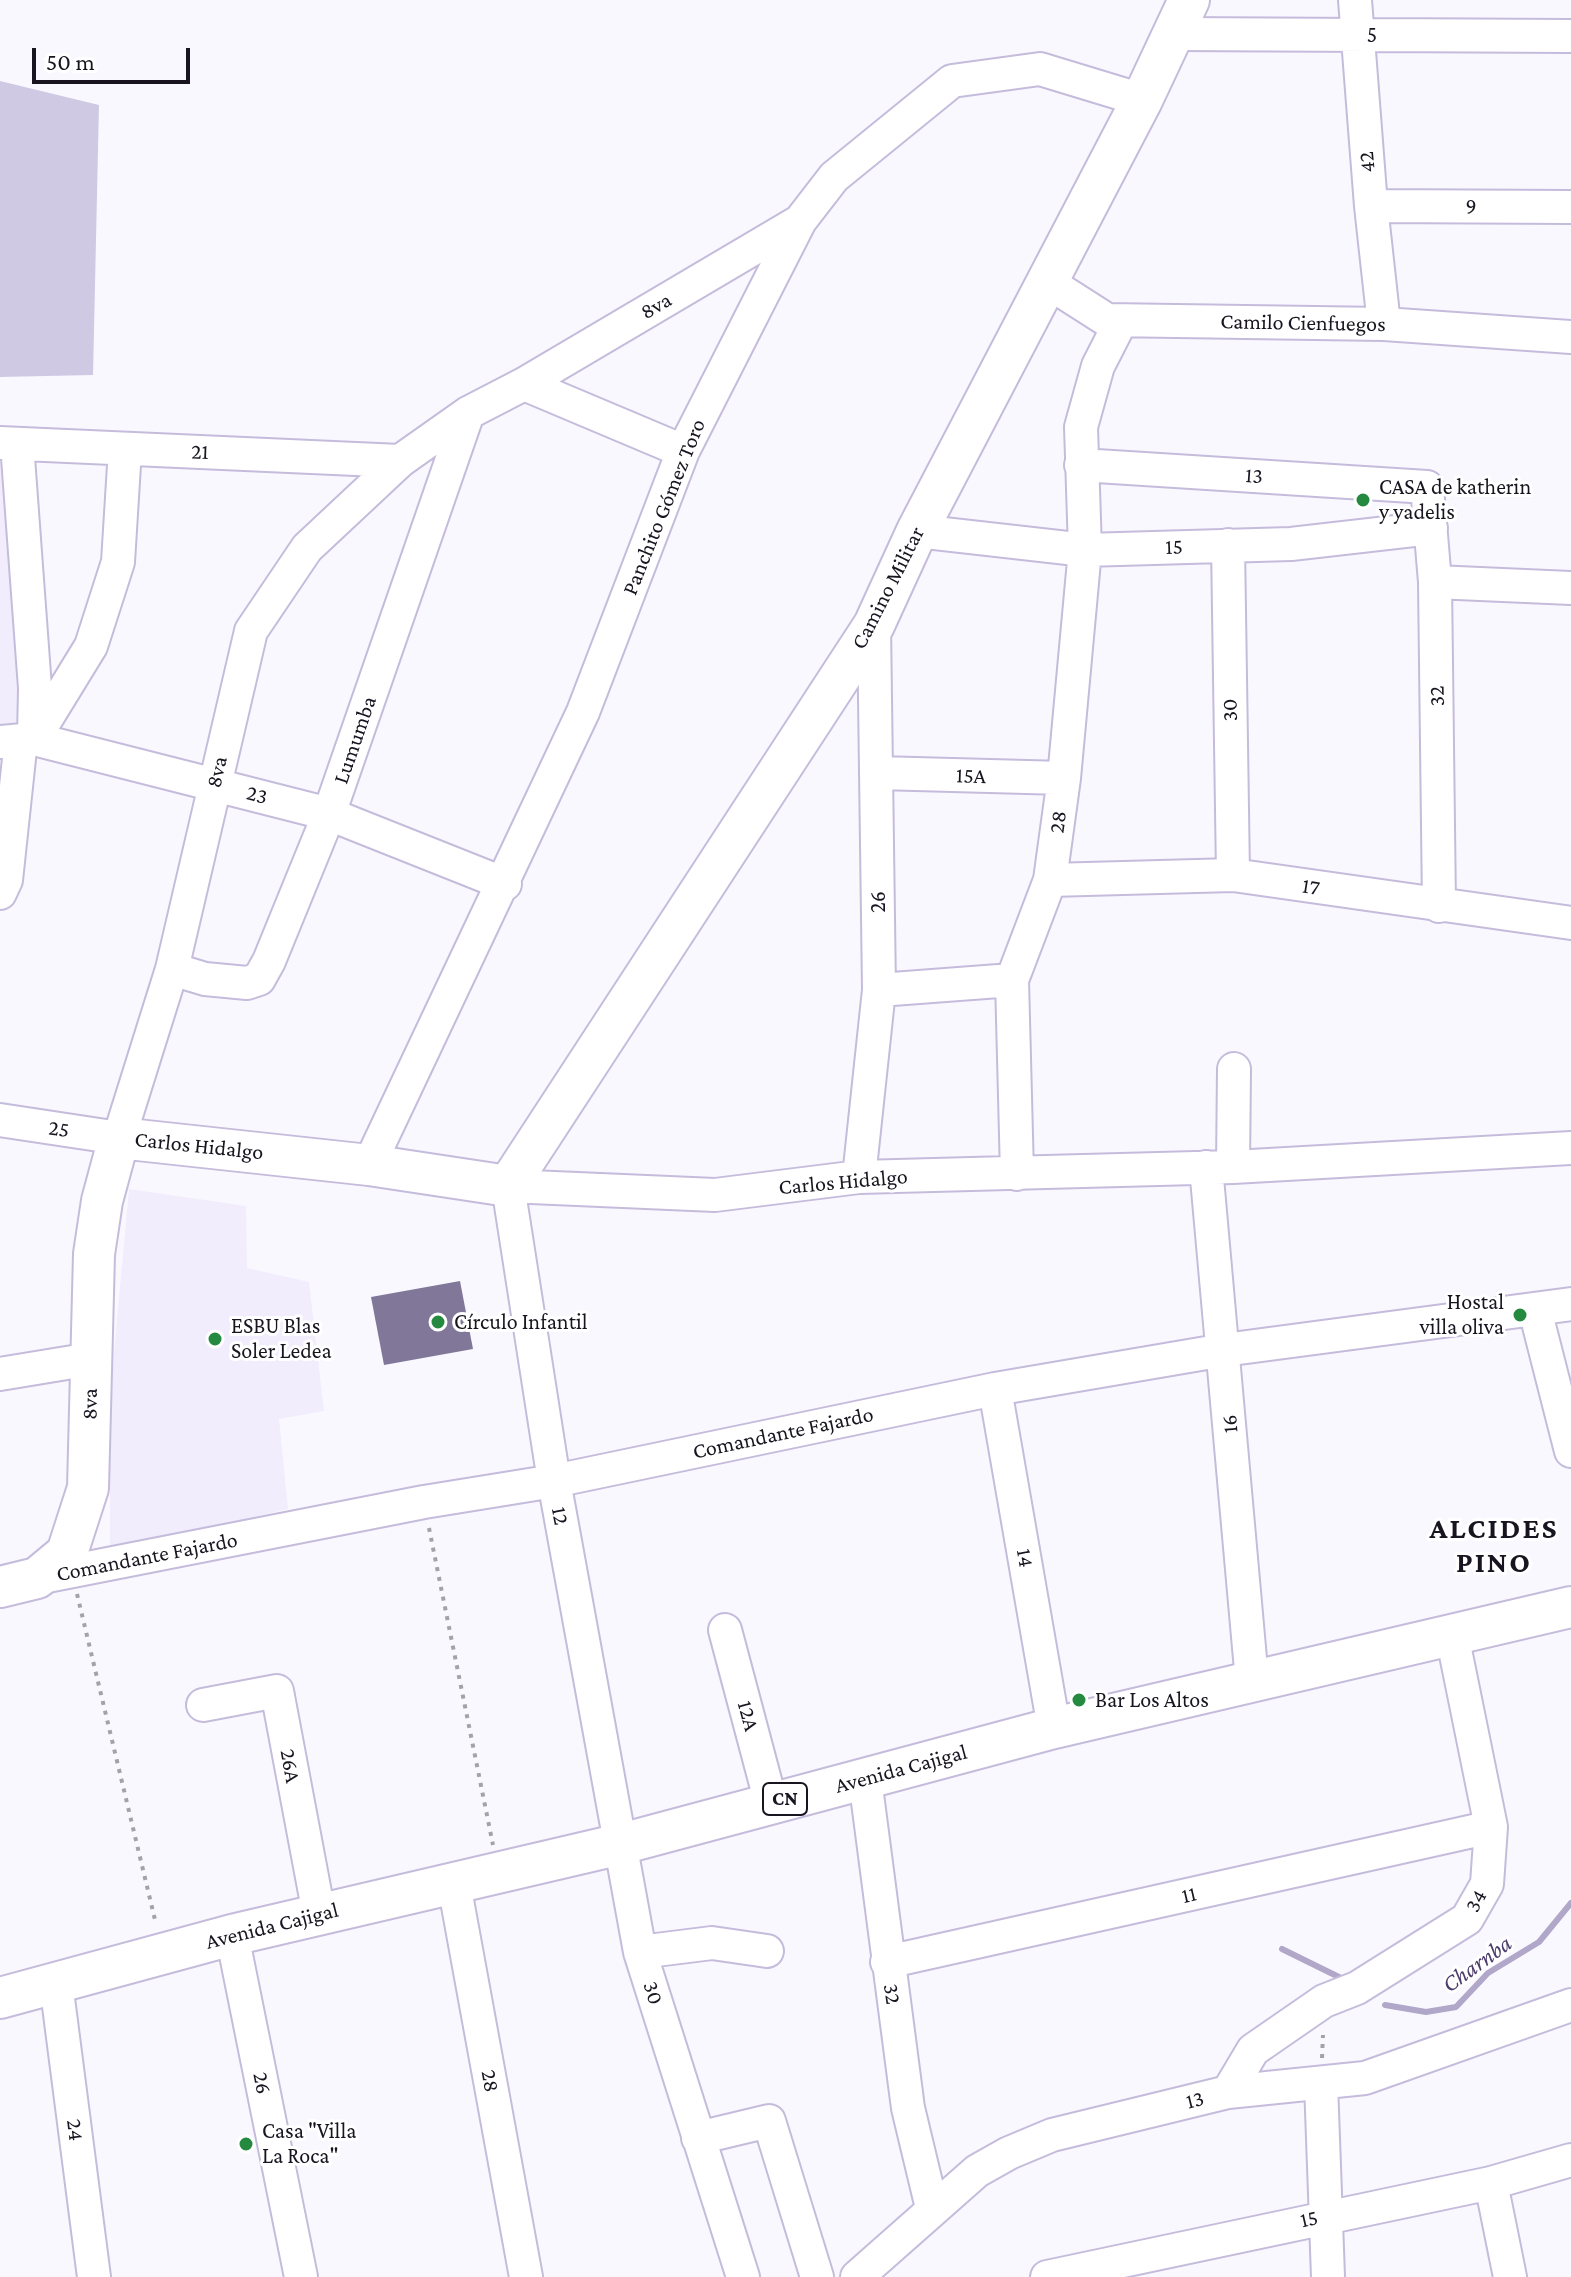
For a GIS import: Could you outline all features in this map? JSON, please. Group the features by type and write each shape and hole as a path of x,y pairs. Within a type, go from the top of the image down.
{"main road":[{"name":"Camino Militar","path":"508,1186 874,625 917,531 1142,100 1181,17"},
{"name":"Carlos Hidalgo","path":"119,1138 369,1165 508,1186"},
{"name":"8va","path":"36,1579 67,1553 88,1488 94,1254 102,1201 119,1138"},
{"name":"Avenida Cajigal","path":"0,1998 232,1935 621,1844 1054,1728 1571,1607"}],"street":[{"name":"42","path":"1355,0 1371,206 1384,324"},
{"name":"5","path":"1181,17 1356,35 1571,36"},
{"name":"Panchito Gómez Toro","path":"369,1165 505,884 583,712 683,451 800,221 834,177 952,81 1040,69 1142,100"},
{"name":"9","path":"1371,206 1571,207"},
{"name":"8va","path":"119,1138 172,969 251,631 307,548 400,461 468,413 524,384 800,221"},
{"name":"Camilo Cienfuegos","path":"1046,281 1107,320 1384,324 1571,337"},
{"name":"28","path":"1017,1174 1012,980 1050,880 1064,778 1085,550 1081,427 1098,366 1121,321"},
{"path":"524,384 683,451"},
{"name":"Lumumba","path":"172,969 205,979 247,983 259,979 329,814 468,413"},
{"path":"0,893 6,880 18,740 35,688 8,444"},
{"name":"21","path":"8,444 400,461"},
{"path":"18,740 91,646 118,562 125,449"},
{"name":"13","path":"1081,465 1427,487"},
{"name":"32","path":"1427,487 1435,582 1439,906"},
{"name":"15","path":"917,531 1085,550 1291,544 1431,528"},
{"name":"30","path":"1228,545 1233,875"},
{"path":"1435,582 1571,588"},
{"name":"26","path":"859,1177 879,990 874,625"},
{"name":"23","path":"18,740 329,814 505,884"},
{"name":"15A","path":"878,773 1064,778"},
{"name":"17","path":"1050,880 1233,875 1571,923"},
{"path":"879,990 1012,980"},
{"name":"16","path":"1234,1069 1220,1167 1224,1350 1252,1681"},
{"name":"25","path":"0,1120 119,1138"},
{"name":"Carlos Hidalgo","path":"508,1186 715,1195 859,1177 1220,1167 1571,1148"},
{"name":"12","path":"508,1186 554,1481 621,1844"},
{"name":"Comandante Fajardo","path":"36,1579 424,1502 554,1481 995,1389 1224,1350 1571,1304"},
{"path":"1535,1310 1571,1451"},
{"path":"0,1374 91,1359"},
{"name":"14","path":"995,1389 1054,1728"},
{"name":"12A","path":"725,1630 771,1803"},
{"name":"34","path":"1228,2092 1253,2050 1324,2001 1357,1988 1467,1919 1487,1884 1491,1827 1452,1635"},
{"name":"26A","path":"203,1705 277,1691 319,1914"},
{"name":"32","path":"865,1779 908,2108 932,2208"},
{"name":"11","path":"887,1962 1491,1827"},
{"name":"30","path":"621,1844 640,1952 743,2277"},
{"name":"28","path":"454,1884 526,2277"},
{"name":"26","path":"232,1935 301,2277"},
{"path":"640,1952 712,1943 767,1951"},
{"name":"24","path":"56,1983 94,2277"},
{"name":"13","path":"868,2275 932,2208 977,2171 1052,2135 1228,2092 1365,2078 1571,2005"},
{"path":"1321,2083 1328,2277"},
{"path":"698,2138 769,2121 817,2277"},
{"name":"15","path":"1047,2277 1328,2215 1491,2183 1571,2160"},
{"path":"1491,2183 1510,2277"}],"path":[{"path":"424,1502 499,1874"},
{"path":"36,1579 163,1953"},
{"path":"1321,2083 1324,2001"}],"shaded area":[{"path":"0,81 99,105 93,375 0,377"},
{"path":"0,447 5,447 27,750 0,752"},
{"name":"ESBU Blas Soler Ledea","path":"129,1189 246,1206 247,1268 309,1282 324,1411 279,1419 288,1509 110,1551 110,1396"}],"building":[{"path":"460,1281 473,1349 384,1365 371,1297"}],"waterway":[{"name":"Charnba","path":"1385,2005 1426,2012 1456,2007 1488,1973 1539,1942 1571,1903"},
{"name":"Charnba","path":"1282,1949 1347,1981"}],"place":[{"name":"CASA de katherin y yadelis","path":"1363,500"},
{"name":"Hostal villa oliva","path":"1520,1315"},
{"name":"Círculo Infantil","path":"438,1322"},
{"name":"ESBU Blas Soler Ledea","path":"215,1339"},
{"name":"Bar Los Altos","path":"1079,1700"},
{"name":"Casa \"Villa La Roca\"","path":"246,2144"}],"district":[{"name":"ALCIDES PINO","path":"1494,1546"}]}
